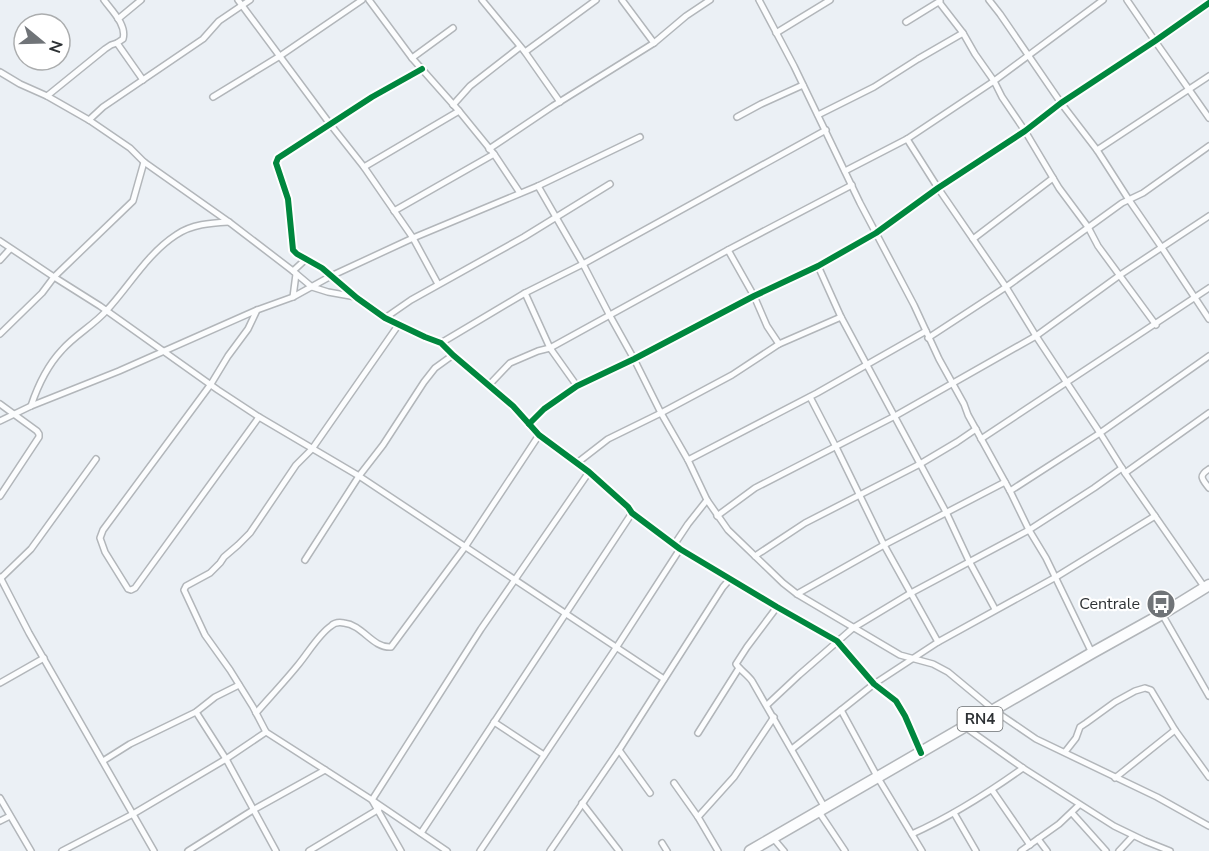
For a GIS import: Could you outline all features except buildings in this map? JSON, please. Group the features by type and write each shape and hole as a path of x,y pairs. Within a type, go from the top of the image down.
{"highway":[{"name":"RN4","path":"750,851 1207,587"}],"street":[{"path":"47,96 105,49 123,39 125,35 123,27 104,0"},
{"path":"118,19 141,0"},
{"path":"89,120 103,107 203,39 239,2 250,0"},
{"path":"213,98 363,0"},
{"path":"369,0 412,58 494,154 520,193"},
{"path":"482,0 523,49 561,102"},
{"path":"453,105 470,86 596,0"},
{"path":"622,0 654,43"},
{"path":"489,149 654,43 686,16 710,0"},
{"path":"759,0 928,338 1056,577 1092,653"},
{"path":"776,33 830,0"},
{"path":"988,0 1097,150 1209,319"},
{"path":"845,171 907,139 994,81 1103,0"},
{"path":"1127,0 1209,118"},
{"path":"906,22 941,1 1026,131 1059,188 1088,227 1098,246 1156,324"},
{"path":"239,2 364,167 413,238 438,285"},
{"path":"529,424 543,410 577,386 818,266 876,233 938,188 1026,131 1061,103 1209,3"},
{"path":"412,58 453,28"},
{"path":"818,115 874,87 963,33"},
{"path":"117,43 143,80"},
{"path":"422,69 372,97 276,160 289,207 292,250 322,268 385,318 425,338 441,343 513,406 539,435 589,472 633,513 674,545 837,641 874,684 896,701 921,753"},
{"path":"0,72 89,120 130,148 144,162 229,222 312,287 357,297"},
{"path":"1097,150 1209,76"},
{"path":"737,117 803,85"},
{"path":"364,167 459,111"},
{"path":"441,343 525,292 583,264 826,130"},
{"path":"0,421 257,310 293,297 330,276 413,238 538,186 640,137"},
{"path":"907,139 1124,470 1207,587"},
{"path":"928,338 1006,287 1088,227 1143,193 1209,146"},
{"path":"394,211 494,154"},
{"path":"0,334 133,201 144,162"},
{"path":"973,238 1053,178"},
{"path":"385,318 411,300 556,218 610,184"},
{"path":"489,385 510,363 550,348 852,184"},
{"path":"538,186 634,359 688,460 707,501 728,530 783,583 797,594 900,655 933,664 948,672 994,711 1036,739 1157,797 1209,826"},
{"path":"717,516 755,488 895,416 1036,336 1120,275 1209,216"},
{"path":"31,406 46,371 62,349 107,311 142,266 177,234 200,224 229,222"},
{"path":"0,241 107,311 259,417 359,476 664,680"},
{"path":"0,260 10,249"},
{"path":"728,250 754,296 767,326 779,344"},
{"path":"293,297 295,272 306,259"},
{"path":"818,266 841,317 946,512 995,609"},
{"path":"981,439 1209,288"},
{"path":"525,292 550,348 577,386"},
{"path":"257,310 248,329 211,384 103,530 100,538 105,552 128,589 135,588 259,417"},
{"path":"577,463 608,439 732,375 779,344 841,317"},
{"path":"399,324 312,449 296,465 244,539 210,573 186,586 184,590 205,635 239,685 266,732 447,851"},
{"path":"688,460 810,397 926,332"},
{"path":"305,560 424,382 435,368 453,355"},
{"path":"1010,491 1100,433 1209,356"},
{"path":"810,397 884,545 938,642"},
{"path":"0,404 39,434 0,496"},
{"path":"767,705 853,628 911,593 1029,530 1209,413"},
{"path":"755,556 805,523 920,464 976,429"},
{"path":"256,713 333,623 344,623 356,627 378,645 391,647 465,547 539,435"},
{"path":"96,459 31,549 0,578 154,851"},
{"path":"1209,469 1202,476 1209,488"},
{"path":"372,800 481,628 589,472"},
{"path":"797,594 884,545 1005,482"},
{"path":"674,545 707,501"},
{"path":"421,833 633,513"},
{"path":"792,748 874,684 938,642 1056,577 1155,516"},
{"path":"480,851 680,549"},
{"path":"550,851 619,750 723,586 730,579"},
{"path":"777,607 736,662 739,668 747,674 792,748 845,851"},
{"path":"1162,614 1209,696"},
{"path":"0,683 44,658"},
{"path":"698,733 739,668"},
{"path":"103,761 130,744 196,712 215,697 239,685"},
{"path":"1065,752 1076,738 1080,727 1115,702 1145,688 1151,690 1175,730 1209,777"},
{"path":"841,710 922,851"},
{"path":"196,712 226,759 276,851"},
{"path":"698,817 734,777 774,717"},
{"path":"494,722 544,755"},
{"path":"965,727 1079,805 1133,836 1170,851"},
{"path":"1115,778 1175,730"},
{"path":"62,851 133,814 226,759 266,732"},
{"path":"619,750 650,793"},
{"path":"912,834 954,813 1023,768"},
{"path":"188,851 325,770"},
{"path":"674,783 718,851"},
{"path":"992,790 1030,845"},
{"path":"0,798 31,851"},
{"path":"372,800 379,809 400,851"},
{"path":"582,803 618,851"},
{"path":"1022,851 1059,824 1079,805"},
{"path":"309,851 379,809"},
{"path":"954,813 976,851"},
{"path":"1072,813 1106,851"},
{"path":"0,821 10,816"},
{"path":"1119,851 1133,836"},
{"path":"773,838 784,851"},
{"path":"1038,839 1047,851"},
{"path":"662,843 667,851"}],"cycle path":[{"path":"529,424 544,409 577,386 818,266 876,233 938,188 1025,131 1061,103 1209,3"},
{"path":"422,69 372,97 278,158 276,163 288,199 293,250 322,268 385,318 441,343 513,406 539,435 589,472 632,513 680,549 837,641 874,684 896,701 921,753"}],"place":[{"name":"Centrale","path":"1161,604"}]}
